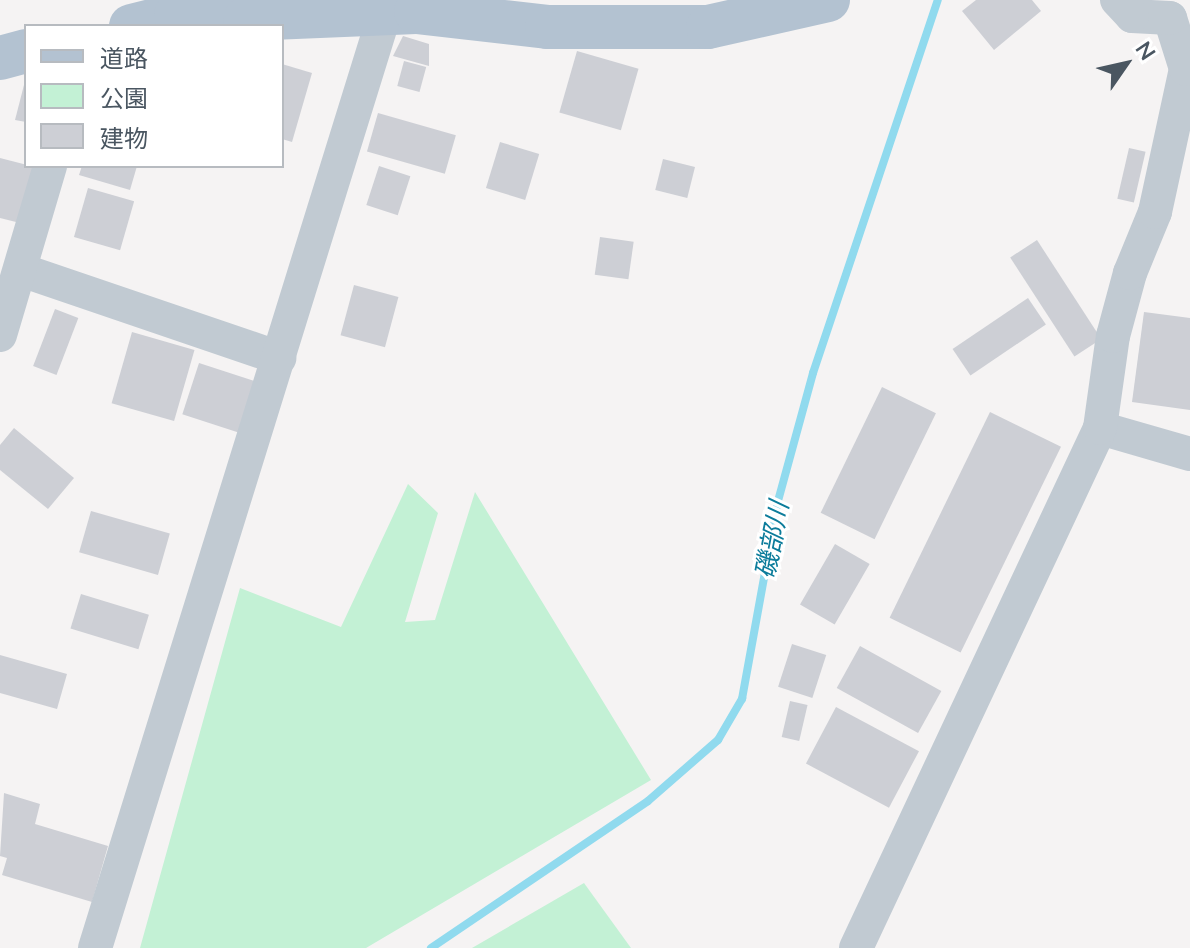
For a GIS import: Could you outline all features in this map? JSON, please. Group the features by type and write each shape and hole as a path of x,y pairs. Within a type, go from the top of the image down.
{"main road":[{"path":"135,24 172,7 245,19 385,13 547,27 708,27 828,0"},
{"path":"0,58 24,52"}],"street":[{"path":"856,948 1100,428 1113,336 1130,273 1155,212 1186,69 1170,18 1132,16 1117,0"},
{"path":"95,948 385,13"},
{"path":"0,335 49,168"},
{"path":"21,270 279,358"},
{"path":"1100,428 1190,454"}],"green space":[{"path":"408,484 438,513 405,622 435,620 475,492 651,780 366,948 140,948 240,588 341,627"},
{"path":"584,883 631,948 472,948"}],"building":[{"path":"976,0 1032,0 1041,11 994,50 962,11"},
{"path":"403,36 429,44 429,66 393,56"},
{"path":"577,51 639,69 621,130 559,113"},
{"path":"404,61 426,67 419,92 397,86"},
{"path":"284,65 312,73 292,142 284,140"},
{"path":"24,85 24,122 15,120"},
{"path":"378,113 456,135 445,174 367,151"},
{"path":"500,142 539,154 525,200 486,188"},
{"path":"1129,148 1146,152 1134,202 1117,199"},
{"path":"0,158 24,164 24,168 35,168 20,223 0,218"},
{"path":"663,159 695,167 687,198 655,190"},
{"path":"379,166 410,176 398,215 366,205"},
{"path":"81,168 136,168 130,190 79,175"},
{"path":"88,188 134,201 120,250 74,237"},
{"path":"600,237 634,242 628,279 595,275"},
{"path":"1037,240 1101,339 1074,356 1010,257"},
{"path":"354,285 398,297 385,347 341,335"},
{"path":"1028,298 1046,325 970,375 953,349"},
{"path":"55,309 78,318 56,375 33,366"},
{"path":"1144,312 1190,318 1190,410 1132,402"},
{"path":"132,332 194,350 174,421 112,403"},
{"path":"199,363 255,381 238,433 182,414"},
{"path":"882,387 936,413 875,539 821,513"},
{"path":"990,412 1061,447 961,652 890,618"},
{"path":"14,428 74,478 48,509 0,470 0,445"},
{"path":"91,511 170,534 158,575 79,552"},
{"path":"835,544 870,564 835,625 800,605"},
{"path":"81,594 149,615 138,649 70,628"},
{"path":"792,644 826,655 812,698 778,687"},
{"path":"860,646 941,691 918,733 837,688"},
{"path":"0,655 67,674 57,709 0,693"},
{"path":"790,701 808,705 799,741 782,737"},
{"path":"836,707 919,751 889,808 806,764"},
{"path":"4,793 40,804 35,824 108,846 92,902 2,875 7,858 0,856"}],"waterway":[{"name":"磯部川","path":"431,948 648,801 718,740 742,699 778,501 813,373 938,0"}]}
